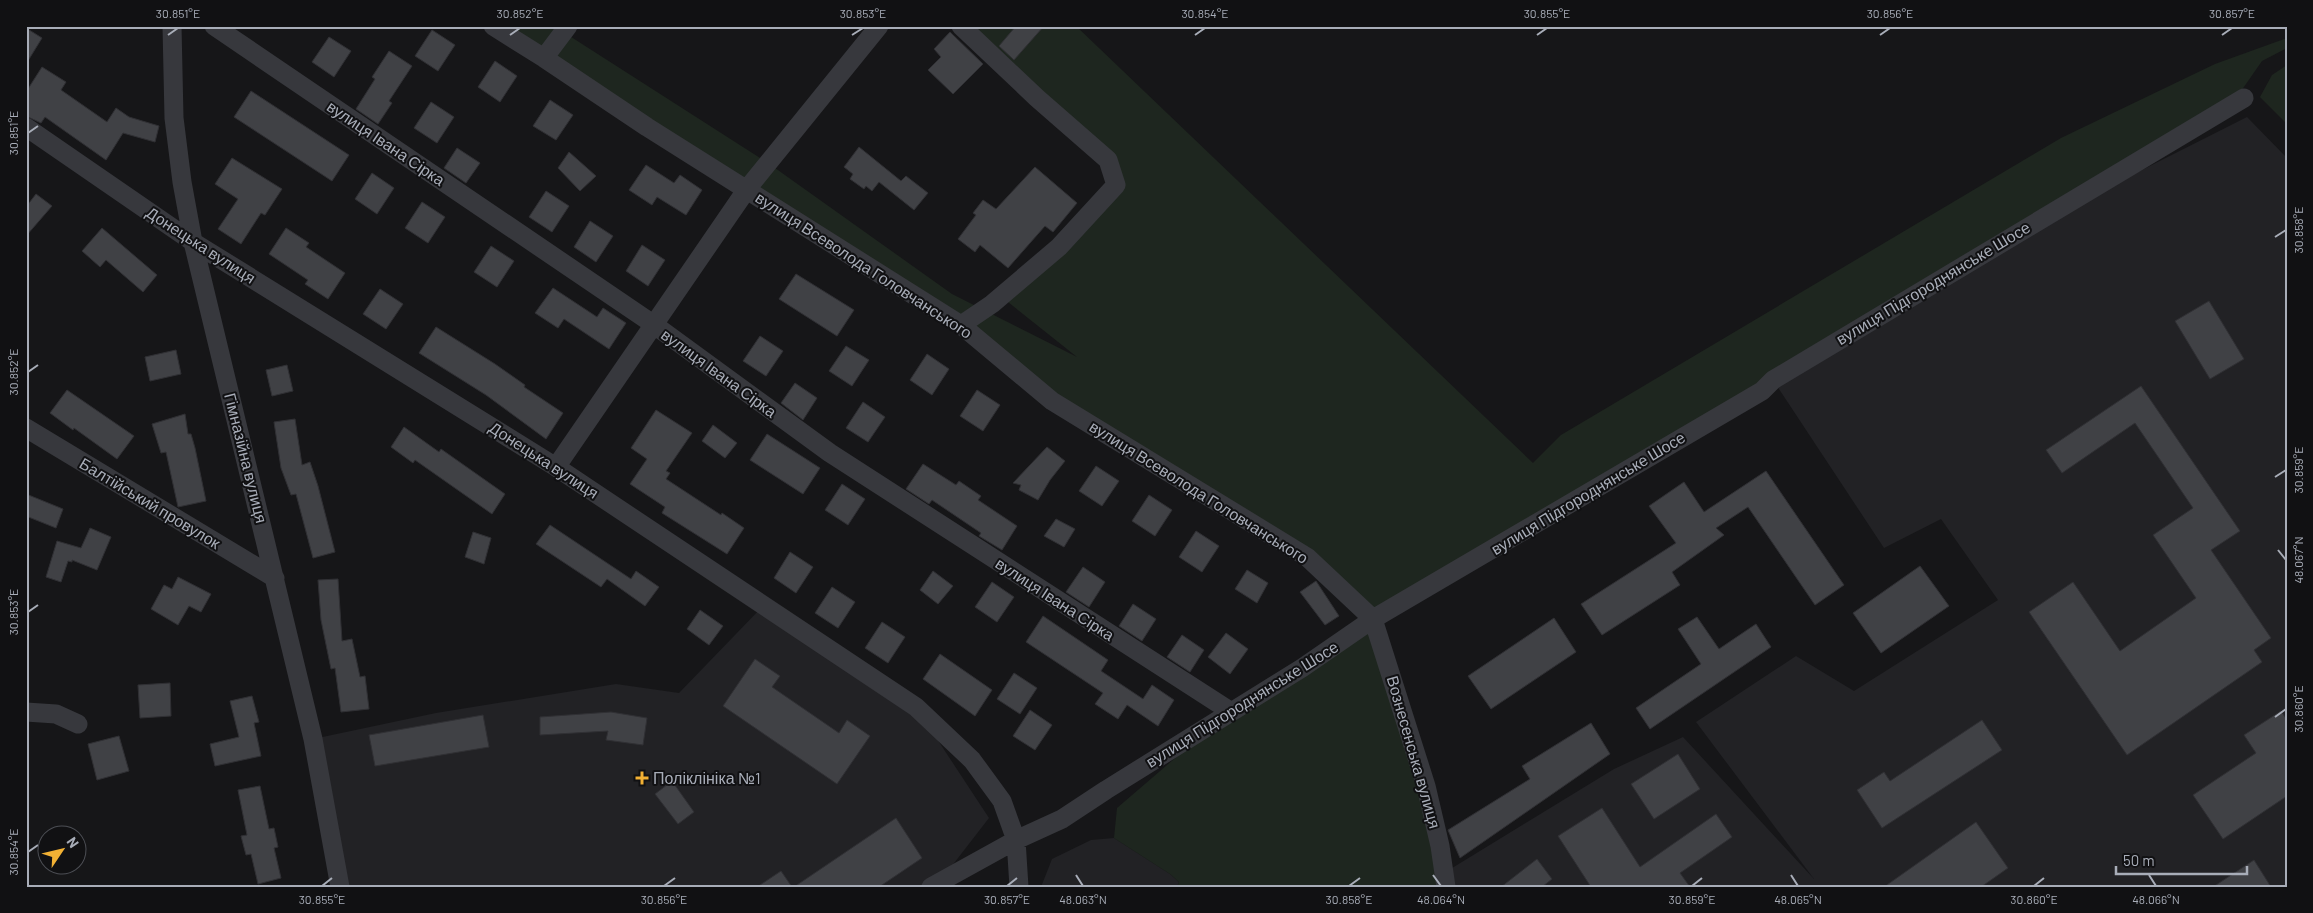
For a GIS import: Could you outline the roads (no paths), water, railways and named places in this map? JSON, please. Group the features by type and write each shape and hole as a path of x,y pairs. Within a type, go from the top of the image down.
{"street":[{"name":"Гімназійна вулиця","path":"172,26 174,118 182,182 193,242 313,739 340,887"},
{"name":"вулиця Івана Сірка","path":"214,26 653,324 830,453 1230,711"},
{"name":"вулиця Всеволода Головчанського","path":"493,26 544,58 646,128 747,189 961,325 1052,401 1307,557 1373,619"},
{"path":"544,58 568,26"},
{"path":"556,467 747,189 879,26"},
{"path":"961,26 1037,98 1108,160 1116,185 1059,247 992,304 961,325"},
{"name":"вулиця Підгороднянське Шосе","path":"931,887 1016,840 1062,819 1230,711 1302,668 1373,619 1762,392 1773,380 2244,98"},
{"name":"Донецька вулиця","path":"26,127 193,242 556,467 916,707 972,760 1002,801 1016,840 1020,887"},
{"name":"Балтійський провулок","path":"26,428 275,578"},
{"name":"Вознесенська вулиця","path":"1373,619 1426,786 1440,846 1446,887"},
{"path":"26,712 56,714 78,724"}],"place":[{"name":"Поліклініка №1","path":"642,778"}]}
